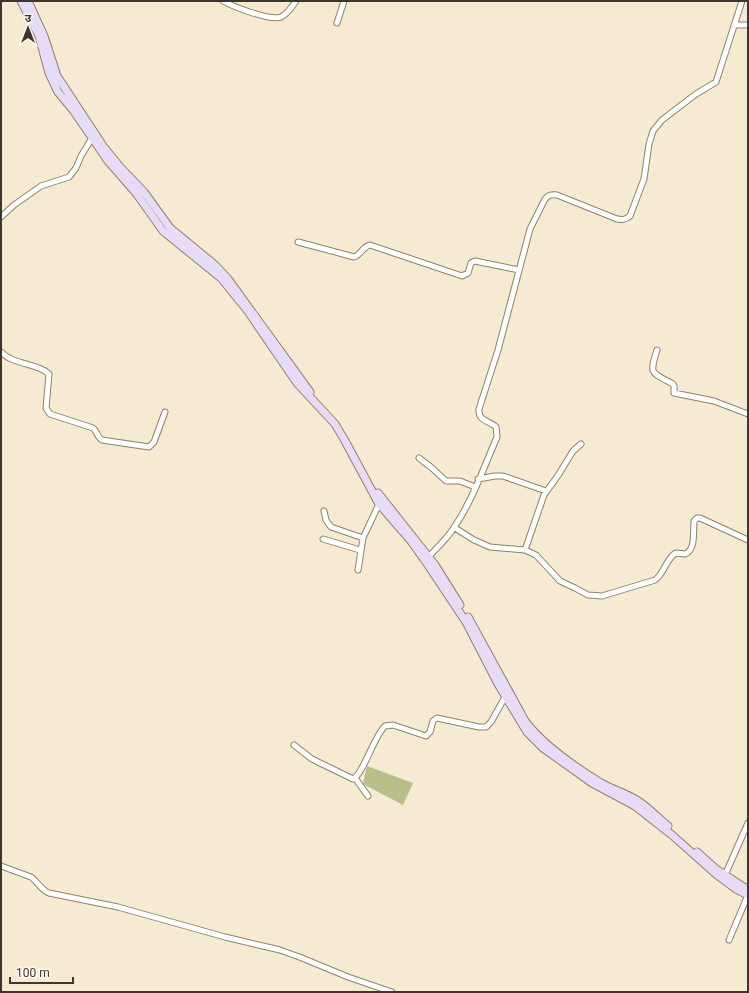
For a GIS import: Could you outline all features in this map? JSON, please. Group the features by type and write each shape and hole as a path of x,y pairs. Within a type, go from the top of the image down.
{"street":[{"path":"21,1 39,36 52,81 58,92 115,170 141,198 163,231 212,269 230,288 247,310 297,383 335,424 379,504 411,541 460,614 505,697 526,732 544,748 599,787 636,806 717,875 736,889 748,895 729,940"},
{"path":"28,1 44,36 57,76 104,146 120,167 144,192 170,228 215,265 236,288 306,386 339,423 359,456 379,496 429,556 469,617 505,687 525,721 537,736 588,775 635,799 725,875 748,890"},
{"path":"223,1 264,16 275,18 285,14 296,1"},
{"path":"337,24 344,1"},
{"path":"429,556 455,528 475,487 497,433 496,427 481,419 479,413 498,350 530,229 536,215 548,196 552,194 622,220 627,219 630,216 644,180 649,144 653,131 662,120 696,94 716,82 742,1"},
{"path":"734,25 748,25"},
{"path":"1,217 14,205 41,186 69,177 76,168 80,156 92,138"},
{"path":"298,242 354,257 358,256 366,246 370,245 462,276 468,273 471,263 474,261 519,270"},
{"path":"657,350 652,370 656,376 673,384 674,393 714,401 748,414"},
{"path":"1,352 10,359 44,371 48,374 46,408 50,414 93,428 102,440 149,447 154,442 165,412"},
{"path":"525,550 535,517 546,491 559,474 573,451 581,444"},
{"path":"419,458 446,481 460,481 475,487"},
{"path":"478,479 503,476 546,491"},
{"path":"358,570 363,538 379,504"},
{"path":"324,511 326,520 331,527 363,538"},
{"path":"455,528 474,540 490,547 525,550 536,555 560,581 588,595 596,596 655,580 671,556 676,553 685,554 689,551 694,539 694,521 697,518 748,540"},
{"path":"322,539 360,550"},
{"path":"294,745 304,754 349,778 355,778 359,774 379,733 385,726 393,725 426,736 430,732 433,721 437,718 479,727 486,726 491,722 505,697"},
{"path":"355,778 368,796"},
{"path":"725,875 748,823"},
{"path":"1,866 32,877 45,892 118,907 225,937 280,950 348,977 392,992"}],"green space":[{"path":"367,766 413,783 403,805 363,784"}]}
